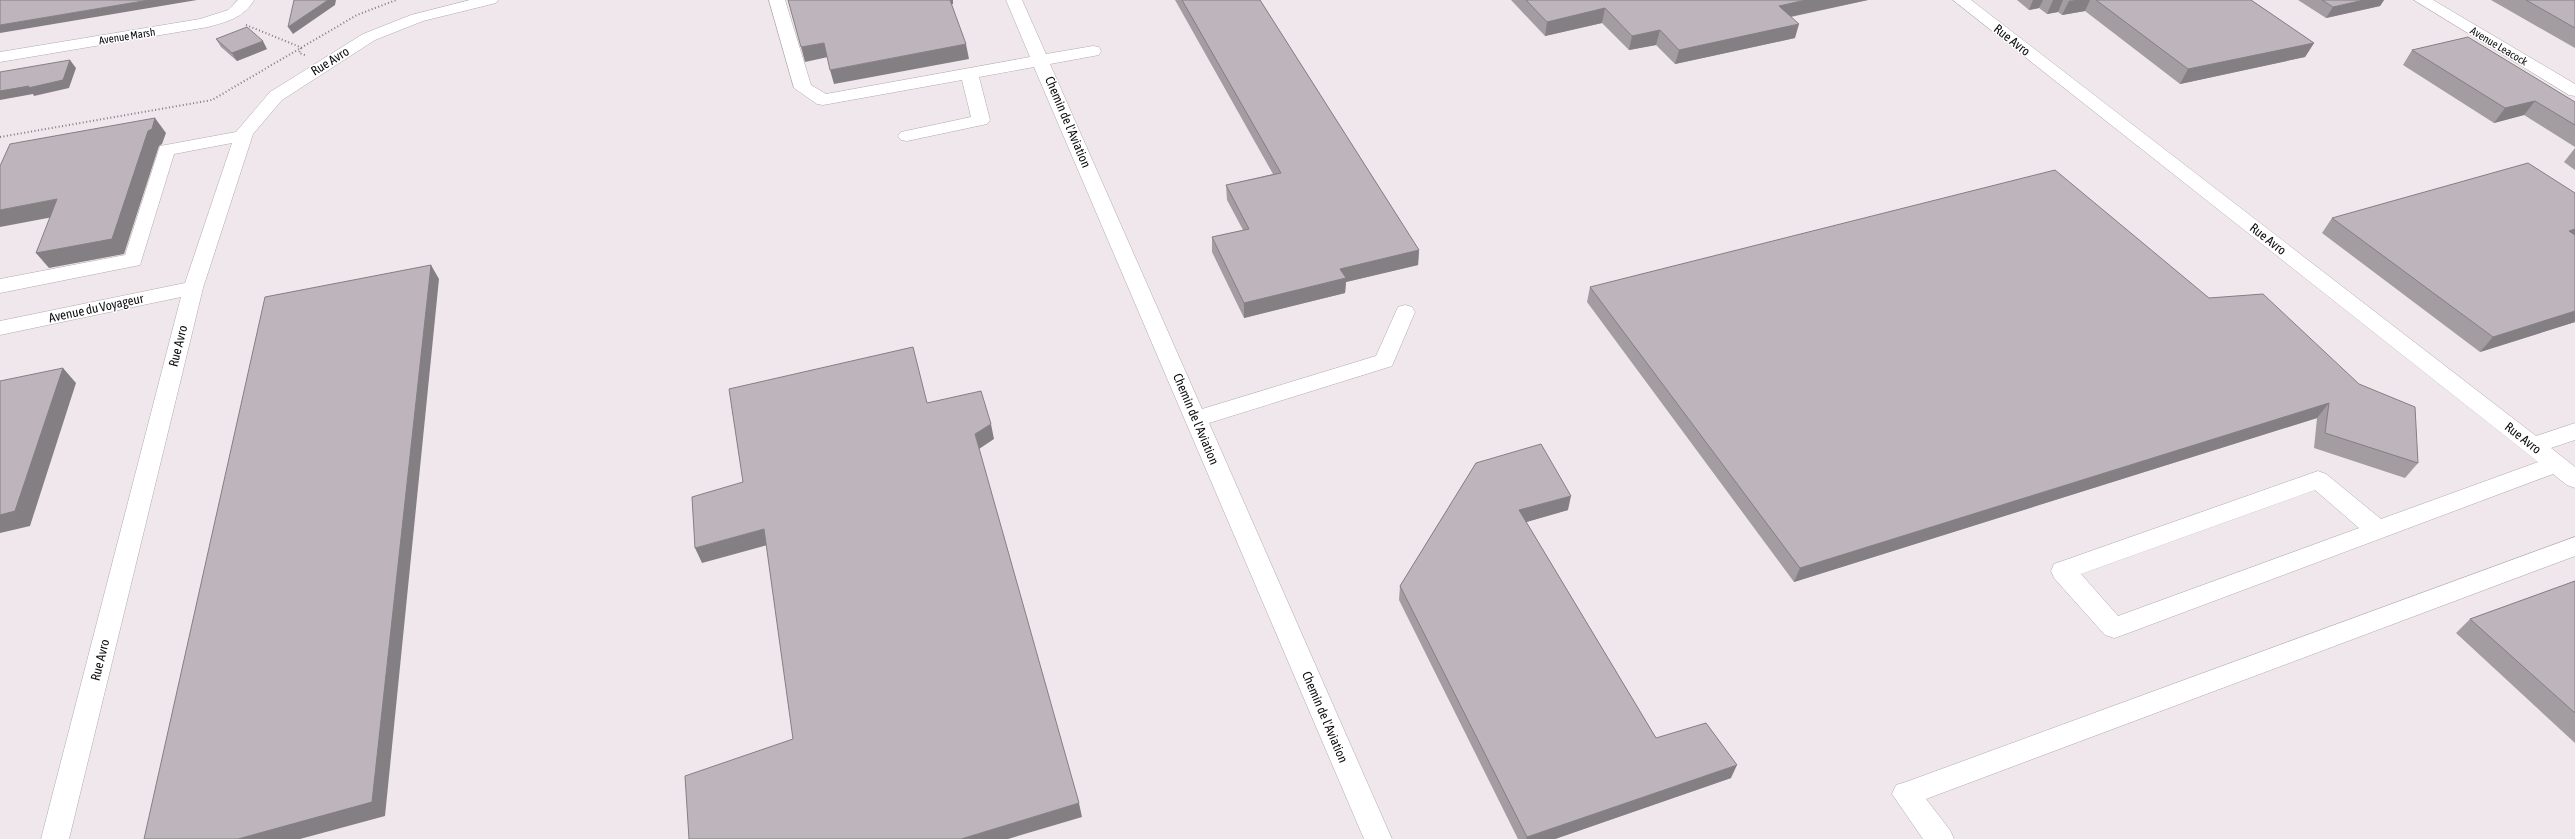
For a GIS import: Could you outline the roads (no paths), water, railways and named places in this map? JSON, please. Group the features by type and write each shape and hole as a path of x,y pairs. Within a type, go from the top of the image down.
{"street":[{"name":"Avenue Marsh","path":"0,57 202,24 227,16 245,4 246,0"},
{"name":"Rue Avro","path":"55,839 193,288 243,136 276,96 325,63 369,37 417,18 490,0"},
{"path":"777,0 803,88 823,100 1093,51"},
{"name":"Chemin de l'Aviation","path":"1016,0 1041,61 1378,839"},
{"name":"Rue Avro","path":"1961,0 2575,479"},
{"name":"Avenue Leacock","path":"2422,0 2575,91"},
{"path":"908,136 981,120 969,73"},
{"path":"0,286 133,260 166,150 243,136"},
{"name":"Avenue du Voyageur","path":"0,328 193,288"},
{"path":"1196,419 1385,361 1405,312"},
{"path":"2533,446 2575,432"},
{"path":"2378,530 2318,480 2063,571 2114,628 2557,464"},
{"path":"1940,839 1906,794 2572,551"}]}
